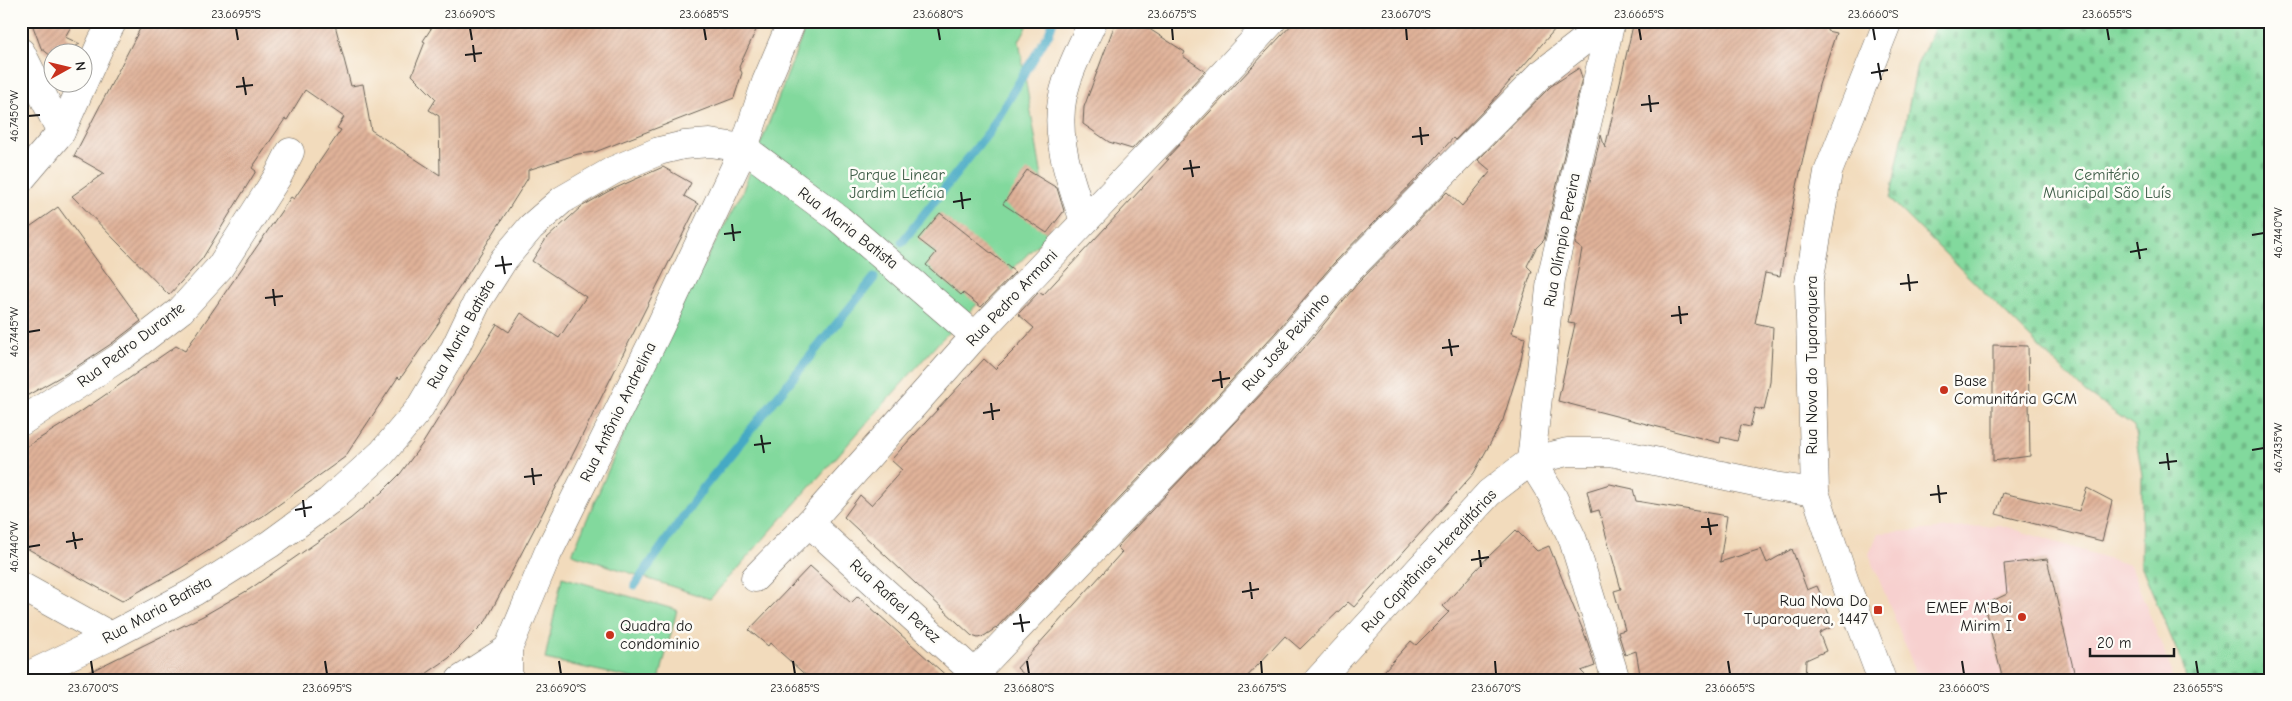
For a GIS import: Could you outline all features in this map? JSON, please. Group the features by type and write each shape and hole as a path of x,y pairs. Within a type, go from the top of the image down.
{"street":[{"path":"21,179 62,132 112,21"},
{"name":"Rua Antônio Andrelina","path":"508,680 508,648 548,553 657,334 744,148 766,82 792,21"},
{"path":"1084,221 1067,171 1060,132 1061,106 1072,69 1093,21"},
{"name":"Rua Pedro Armani","path":"755,578 809,523 976,336 1272,21"},
{"name":"Rua Olímpio Pereira","path":"1531,461 1551,279 1610,21"},
{"name":"Rua José Peixinho","path":"978,677 1288,342 1345,274 1541,74 1610,21"},
{"name":"Rua Nova do Tuparoquera","path":"1882,680 1845,582 1815,492 1809,284 1828,172 1888,21"},
{"path":"24,63 62,132"},
{"name":"Rua Maria Batista","path":"21,678 111,636 194,592 270,544 329,501 382,453 419,409 455,348 478,300 504,259 531,228 562,200 614,170 659,151 684,145 710,143 744,148 839,219 976,336"},
{"name":"Rua Pedro Durante","path":"21,422 120,357 181,310 220,267 278,176 290,152"},
{"name":"Rua Capitânias Hereditárias","path":"1318,680 1489,493 1531,461 1567,452 1611,452 1774,486 1815,492"},
{"path":"1531,461 1552,495 1572,540 1616,680"},
{"name":"Rua Rafael Perez","path":"809,523 978,677"},
{"path":"21,586 111,636"},
{"path":"460,680 508,648"}],"shaded area":[{"name":"EMEF M'Boi Mirim I","path":"2000,525 2130,565 2171,669 2172,680 1919,680 1869,554 1878,533"}],"green space":[{"name":"Parque Linear Jardim Letícia","path":"808,21 1030,21 1019,41 1051,231 939,342 710,599 572,554 670,327 741,195"},
{"name":"Cemitério Municipal São Luís","path":"1938,21 2271,21 2271,680 2186,680 2184,668 2141,565 2142,475 2134,426 2085,392 1890,199 1917,65"},
{"name":"Quadra do condominio","path":"562,577 677,610 659,680 641,680 545,659"}],"building":[{"path":"31,21 74,21 65,37 76,42 42,42 41,48"},
{"path":"144,21 334,21 351,86 363,84 371,130 440,175 439,116 429,110 436,99 412,75 425,42 423,41 436,21 743,21 757,28 739,67 742,73 734,98 595,152 578,154 528,170 528,178 440,321 400,379 398,377 345,457 263,516 181,568 122,601 21,545 21,450 63,424 176,346 185,351 291,197 294,199 341,130 337,128 344,117 305,90 287,120 285,119 252,168 256,171 202,259 169,295 72,196 104,173 74,156"},
{"path":"1116,21 1137,21 1185,52 1183,56 1205,71 1132,149 1109,142 1083,124 1084,107"},
{"path":"1295,21 1562,21 1491,103 1455,140 1453,138 1424,171 1334,263 1276,332 1207,407 996,628 978,638 972,636 844,517 860,495 871,505 902,470 891,460 984,359 995,369 1017,347 1034,328 1018,314 1039,292 1043,295 1169,159 1166,159"},
{"path":"1634,21 1829,21 1827,31 1836,33 1819,85 1780,276 1765,273 1755,323 1773,327 1770,382 1764,410 1755,408 1750,427 1741,425 1737,441 1721,437 1720,443 1558,401 1575,324 1568,323 1582,249 1575,244 1601,135 1605,148"},
{"path":"1579,68 1582,78 1544,240 1536,248 1527,266 1532,271 1511,333 1525,338 1520,365 1503,420 1474,473 1354,607 1348,602 1300,649 1285,636 1244,680 1030,680 1017,668 1122,552 1117,547 1300,353 1357,284 1447,192 1462,206 1491,171 1478,160 1551,86"},
{"path":"663,167 691,183 684,196 698,204 562,476 486,621 449,658 417,680 73,680 203,616 250,589 350,519 382,492 400,474 423,443 497,324 509,332 521,313 559,338 586,297 532,261 546,239 581,207 609,191"},
{"path":"1027,170 1057,188 1064,211 1047,233 1003,204"},
{"path":"58,207 141,321 111,344 67,373 21,399 21,233"},
{"path":"940,213 1015,272 981,307 963,293 961,295 926,265 936,253 918,239"},
{"path":"1993,345 2028,346 2030,456 1993,461"},
{"path":"1610,484 1633,489 1636,501 1727,516 1720,562 1761,549 1767,563 1792,549 1807,590 1817,586 1834,626 1819,633 1826,651 1806,660 1805,680 1641,680 1636,651 1625,655 1618,632 1625,630 1614,591 1621,589 1599,510 1592,512 1587,491"},
{"path":"2087,488 2112,501 2102,541 1996,514 2003,493 2079,511"},
{"path":"1516,530 1537,551 1549,546 1588,643 1595,666 1581,671 1590,680 1376,680 1411,641 1416,645 1449,612 1443,606 1487,558"},
{"path":"2047,559 2076,680 2003,680 1984,605 2007,594 2004,564"},
{"path":"810,566 851,603 858,596 951,680 811,680 770,643 768,646 749,630"}],"waterway":[{"path":"902,242 989,132 1049,33 1053,21"},
{"path":"635,585 704,487 874,278"}],"place":[{"name":"Base Comunitária GCM","path":"1944,390"},
{"name":"Rua Nova Do Tuparoquera, 1447","path":"1878,610"},
{"name":"EMEF M'Boi Mirim I","path":"2022,617"},
{"name":"Quadra do condominio","path":"610,635"}]}
